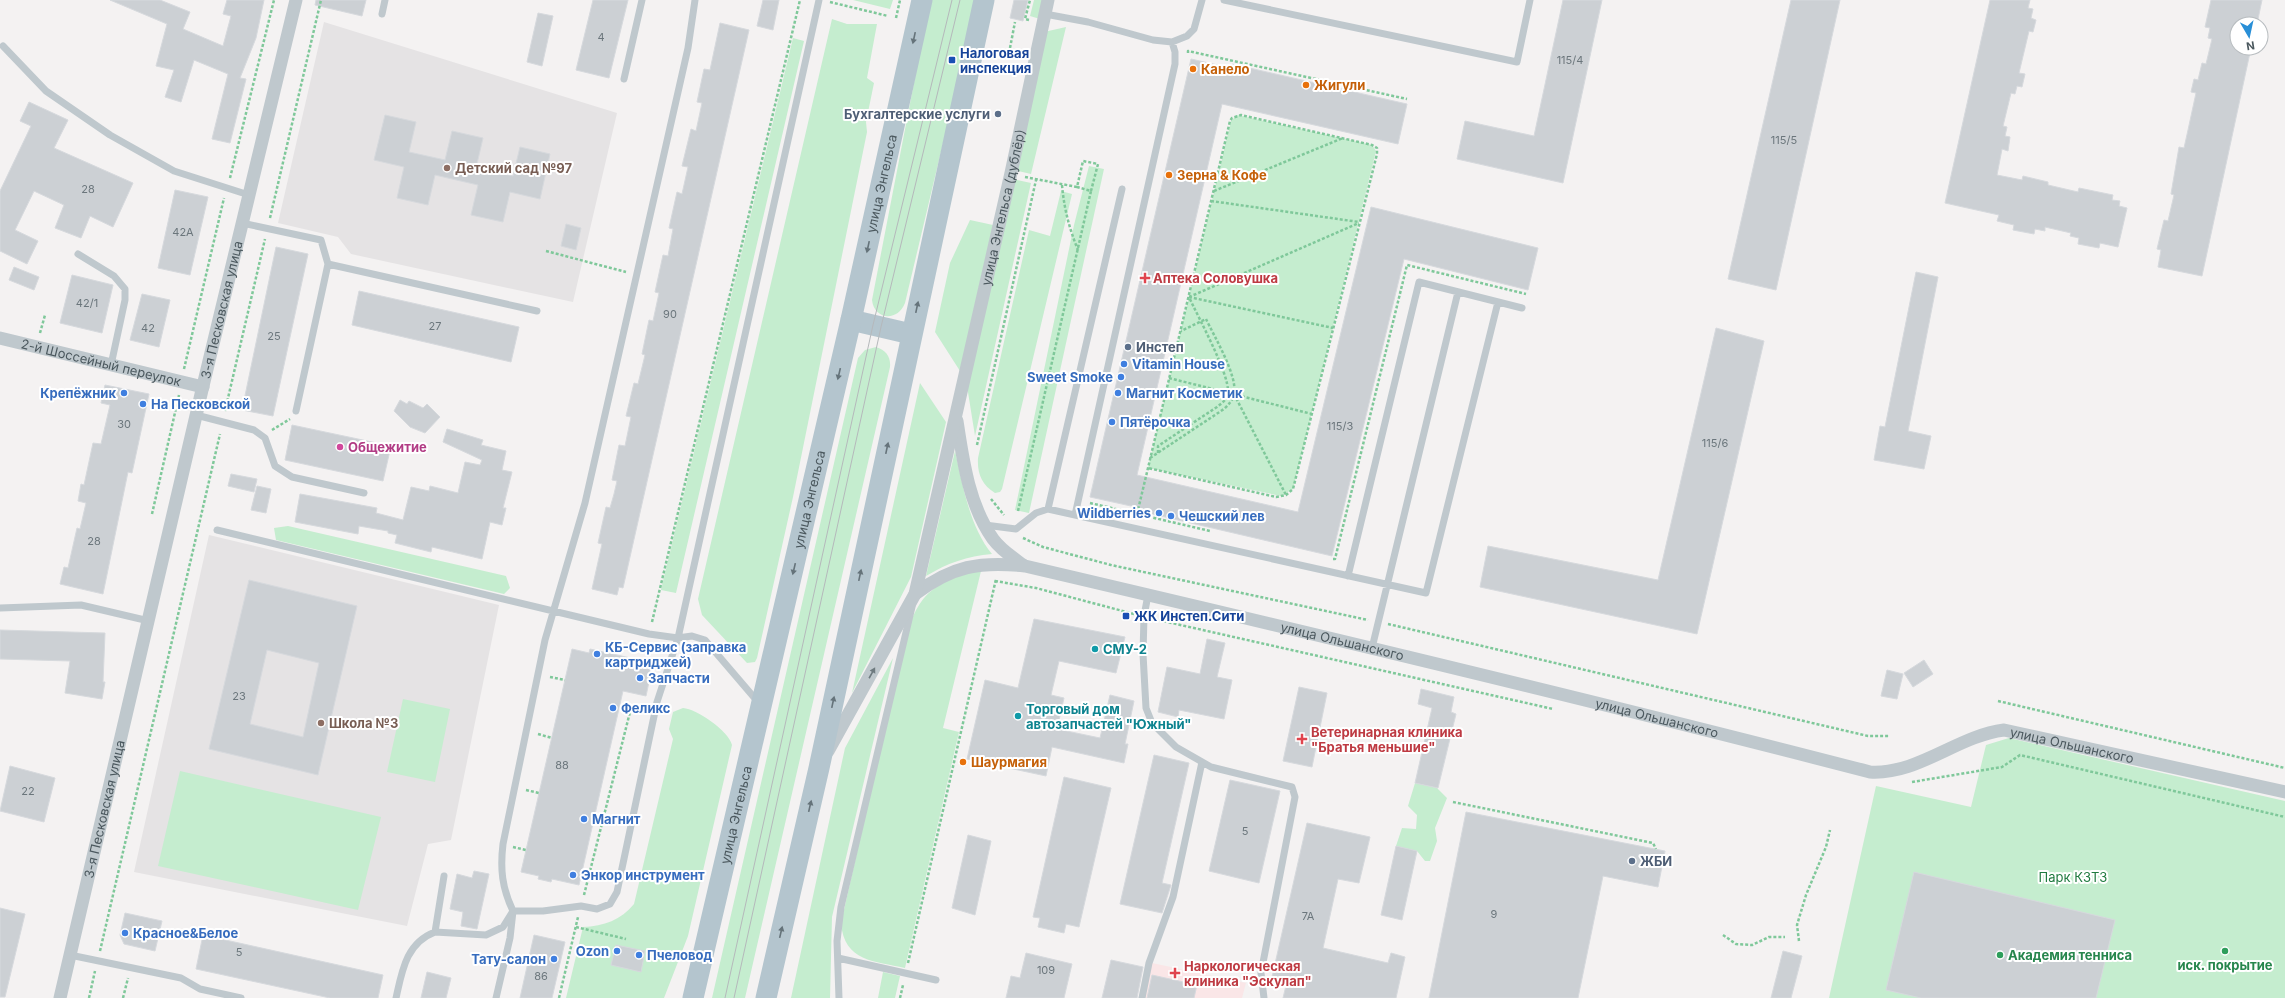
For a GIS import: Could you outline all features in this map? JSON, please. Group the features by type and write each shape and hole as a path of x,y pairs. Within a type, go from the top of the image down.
{"main road":[{"name":"улица Энгельса","path":"693,998 700,962 762,707 851,320 922,0"},
{"path":"766,998 819,768 911,334 984,0"},
{"path":"851,320 911,334"},
{"path":"683,998 700,962"},
{"path":"770,998 772,970"}],"street":[{"name":"3-я Песковская улица","path":"60,998 149,621 202,387 296,0"},
{"name":"улица Энгельса (дублёр)","path":"916,594 1011,173 1048,0"},
{"name":"2-й Шоссейный переулок","path":"0,338 202,387"},
{"path":"956,415 969,485 985,525 1005,552 1025,566"},
{"name":"улица Ольшанского","path":"916,594 953,571 966,567 999,563 1025,566 1372,648 1870,772 1887,773 1903,768 1988,732 2004,730 2285,792"},
{"path":"819,768 916,594"}],"lane":[{"path":"382,14 386,0"},
{"path":"624,79 642,0"},
{"path":"496,998 510,938 513,911 504,893 500,867 502,844 545,640 585,503 688,48 695,0"},
{"path":"513,911 543,911 581,906 604,907 610,904 617,892 657,702 678,638 819,0"},
{"path":"1045,14 1088,22 1153,40 1172,42 1187,36 1194,29 1202,0"},
{"path":"1224,0 1517,62 1530,0"},
{"path":"1075,515 1175,64 1175,52 1172,42"},
{"path":"2,46 46,91 110,135 174,171 249,195"},
{"path":"1048,509 1122,189"},
{"path":"242,223 321,240 328,264 296,410"},
{"path":"78,254 114,276 125,289 125,300 111,365"},
{"path":"328,264 537,311"},
{"path":"1348,576 1419,282 1522,308"},
{"path":"1372,648 1458,292"},
{"path":"985,525 1014,529 1023,525 1038,512 1048,509 1426,593 1498,302"},
{"path":"196,415 254,430 265,438 275,466 292,477 364,493"},
{"path":"217,530 649,634 678,638 692,636 705,640 762,707"},
{"path":"839,998 838,925 916,594"},
{"path":"1148,595 1144,616 1146,708 1152,723 1176,747 1211,767 1292,788 1295,797 1261,973 1264,998"},
{"path":"0,608 81,604 149,621"},
{"path":"1142,998 1149,963 1173,897 1202,762"},
{"path":"435,932 444,876"},
{"path":"396,998 405,961 412,948 426,935 435,932 486,936 503,927 513,911"},
{"path":"70,955 181,978 200,989 241,998"},
{"path":"838,958 936,980"},
{"path":"200,989 202,998"}],"path":[{"path":"152,514 181,382 227,188 274,0"},
{"path":"269,223 321,0"},
{"path":"649,634 800,0"},
{"path":"896,18 900,0"},
{"path":"828,2 888,16"},
{"path":"1010,48 1016,22"},
{"path":"1188,51 1407,100"},
{"path":"1134,528 1150,458 1180,331 1189,297 1230,121 1234,116 1241,115 1344,138 1372,145 1377,148 1293,489 1286,495 1276,497 1148,468"},
{"path":"1214,191 1344,138"},
{"path":"1014,529 1098,164 1083,161 1077,187"},
{"path":"1011,173 1036,180 1091,191"},
{"path":"975,451 1036,180"},
{"path":"1062,185 1064,207 1078,250"},
{"path":"1211,201 1360,222"},
{"path":"1189,297 1360,222"},
{"path":"90,997 266,238"},
{"path":"546,251 637,275"},
{"path":"1158,453 1158,446 1217,407 1225,400 1228,393 1222,371 1189,297"},
{"path":"1189,297 1333,328"},
{"path":"1150,458 1224,409 1230,404 1234,394 1234,385 1230,371 1206,319 1180,331"},
{"path":"1169,378 1312,414"},
{"path":"1234,394 1286,495"},
{"path":"254,430 273,430 292,417 296,410"},
{"path":"988,496 1014,529 1029,542 1060,552 1378,622 1868,736 1890,736"},
{"path":"906,973 999,563"},
{"path":"549,676 565,680"},
{"path":"559,998 630,712 657,702"},
{"path":"1998,702 2285,768"},
{"path":"537,734 552,738"},
{"path":"524,790 539,793"},
{"path":"1454,802 1654,843 1656,849"},
{"path":"1799,941 1797,925 1806,895 1826,847 1830,830"},
{"path":"513,846 526,850"},
{"path":"576,927 626,939"},
{"path":"1723,935 1736,944 1752,945 1769,937 1785,937"},
{"path":"123,998 130,968"}],"shaded area":[{"name":"Детский сад №97","path":"324,22 617,113 573,302 351,254 338,237 278,223"},
{"name":"Школа №3","path":"209,535 499,605 451,840 428,844 407,926 134,872"},
{"name":"Наркологическая клиника \"Эскулап\"","path":"1152,963 1246,983 1242,998 1145,998"}],"green space":[{"path":"853,0 893,0 890,9"},
{"path":"930,0 977,0 905,303 902,309 897,313 892,316 887,316 881,315 877,312 872,300"},
{"path":"1034,0 1045,0 1040,19 1030,16"},
{"path":"832,19 847,24 877,24 867,78 874,83 866,122 867,132 793,497 757,658 755,662 747,663 702,615 698,599"},
{"path":"1066,27 1031,174 1014,170 1044,32"},
{"path":"793,38 804,41 676,593 661,590"},
{"path":"1237,115 1372,145 1376,151 1293,489 1281,496 1148,468 1231,121"},
{"path":"1089,166 1104,169 1029,513 1015,510 1074,225"},
{"path":"1013,179 1031,183 975,436 967,386"},
{"path":"1061,191 1072,194 1002,489 1000,492 995,493 990,490 981,478 978,469 978,458 1029,230 1050,236"},
{"path":"970,220 993,225 960,371 935,332 950,263"},
{"path":"876,347 883,350 887,354 890,360 890,367 745,998 712,998 858,358 865,350"},
{"path":"920,383 946,422 911,577 852,693"},
{"path":"955,451 972,518 984,543 992,554 974,556 958,561 942,567 926,576"},
{"path":"288,526 506,576 510,588 504,594 276,540 274,528"},
{"path":"982,567 943,728 959,732 905,968 872,961 855,953 848,946 843,936 841,923 906,636 918,607 925,597 943,583"},
{"path":"893,658 832,917 830,998 791,998 845,748"},
{"path":"403,699 450,709 435,782 387,772"},
{"path":"683,708 689,709 704,716 719,727 730,739 732,745 688,936 664,998 566,998 583,927 605,924 612,921 624,914 634,904 673,739 669,729 673,712"},
{"name":"Парк КЗТЗ","path":"2009,738 2285,801 2285,998 1829,998 1876,786 1971,807 1986,745"},
{"path":"180,771 381,817 358,910 158,866"},
{"path":"1415,783 1437,788 1447,798 1435,828 1437,841 1430,861 1425,861 1417,851 1396,846 1402,828 1416,829 1417,815 1408,806"},
{"path":"883,972 900,976 895,998 878,998"}],"building":[{"path":"110,0 160,0 190,12 183,29 223,46 231,16 223,14 227,0 264,0 256,38 240,78 246,79 230,143 212,139 228,74 194,60 181,102 165,97 174,70 156,66 167,24"},
{"path":"316,0 366,0 362,16 315,5"},
{"path":"593,0 628,0 609,78 576,70"},
{"path":"763,0 779,0 773,30 757,26"},
{"path":"1014,0 1028,0 1023,21 1010,18"},
{"path":"1563,0 1602,0 1563,183 1457,159 1465,121 1534,136"},
{"path":"1791,0 1840,0 1776,290 1728,279"},
{"path":"1990,0 2030,0 2028,8 2033,9 2031,18 2036,20 2033,32 2029,31 2019,73 2025,74 2022,87 2017,86 2015,94 2011,93 2003,126 2007,127 2005,136 2010,137 2008,151 2002,149 1997,175 2022,180 2023,176 2048,182 2048,185 2078,192 2079,188 2113,195 2112,200 2120,201 2119,206 2127,208 2118,247 2100,243 2099,248 2078,244 2079,238 2070,236 2071,233 2045,227 2045,231 2035,229 2034,234 2013,230 2014,225 1997,221 1999,215 1945,203"},
{"path":"2211,0 2262,0 2259,16 2229,16 2229,56 2249,56 2202,276 2158,267 2161,250 2157,249 2164,220 2168,221 2174,195 2171,194 2179,147 2184,148 2196,93 2191,92 2194,79 2198,80 2202,63 2206,64 2212,39 2208,38 2210,28 2205,27"},
{"path":"538,13 553,16 542,66 527,62"},
{"path":"720,23 749,30 623,588 619,587 617,595 592,589 602,544 598,543 606,507 610,508 617,481 612,480 619,445 625,446 631,417 626,416 634,383 638,384 645,355 642,354 649,320 653,321 659,293 655,292 663,255 668,256 673,229 669,228 677,192 682,194 688,167 682,166 691,129 696,131 702,103 697,102 704,69 710,70"},
{"path":"1191,59 1231,68 1232,64 1407,104 1398,144 1222,104 1137,475 1298,512 1371,207 1538,248 1528,290 1404,259 1332,556 1148,513 1149,510 1090,497"},
{"path":"29,102 68,120 54,148 133,183 113,227 90,216 81,238 55,228 64,205 34,191 15,230 38,241 27,264 0,251 0,191 31,126 20,121"},
{"path":"385,115 416,122 409,152 445,160 452,131 483,138 476,168 513,176 520,147 550,154 540,199 510,192 503,222 471,215 478,185 435,175 428,205 397,198 404,167 374,160"},
{"path":"175,190 208,197 190,275 158,268"},
{"path":"566,224 581,228 576,250 561,246"},
{"path":"276,247 308,254 273,416 242,410"},
{"path":"14,267 39,277 34,290 9,280"},
{"path":"1916,272 1938,277 1908,431 1931,436 1924,469 1874,460 1880,426 1885,427"},
{"path":"72,275 113,285 102,333 60,323"},
{"path":"359,291 519,327 511,362 352,325"},
{"path":"142,294 170,300 159,347 130,340"},
{"path":"1716,328 1764,341 1697,634 1480,587 1488,546 1658,580"},
{"path":"105,385 149,394 132,473 128,472 103,594 60,584 64,567 68,568 77,528 80,529 86,503 78,501 81,484 84,485 93,443 101,444 110,405 101,403"},
{"path":"400,400 407,404 409,401 423,408 427,404 440,417 425,433 410,427 394,411"},
{"path":"292,425 391,446 383,481 285,460"},
{"path":"447,429 483,440 481,445 506,451 502,470 512,472 503,508 506,508 502,525 490,522 482,559 432,547 431,552 395,543 397,535 388,533 388,531 359,526 358,534 295,522 300,494 377,508 376,513 403,520 411,487 429,491 430,486 458,493 465,462 480,465 482,460 443,442"},
{"path":"231,474 257,479 254,492 228,486"},
{"path":"257,486 271,489 266,513 251,510"},
{"path":"249,580 357,606 318,775 209,749","holes":["267,650 319,663 303,737 250,724"]},
{"path":"1034,619 1125,637 1116,673 1059,661 1051,695 1064,698 1057,729 1100,738 1110,695 1134,701 1125,744 1128,744 1124,763 1052,747 1046,776 967,759 985,680 1018,688"},
{"path":"0,630 105,633 103,682 105,682 102,699 65,693 70,661 0,659"},
{"path":"1207,639 1225,643 1217,677 1232,680 1224,719 1179,710 1178,717 1158,712 1167,667 1200,674"},
{"path":"572,649 589,653 590,649 653,663 646,696 623,691 579,885 552,879 551,882 538,879 539,876 521,872"},
{"path":"1924,660 1933,674 1913,687 1904,673"},
{"path":"1887,670 1903,674 1897,699 1881,696"},
{"path":"1299,687 1327,693 1312,767 1283,761"},
{"path":"1421,689 1454,697 1451,712 1456,714 1438,788 1415,783 1432,708 1418,704"},
{"path":"1154,755 1189,763 1162,883 1171,885 1162,913 1120,904"},
{"path":"10,766 55,778 44,822 0,811"},
{"path":"1064,777 1111,788 1079,927 1066,924 1064,933 1038,927 1040,918 1033,917"},
{"path":"1230,780 1280,791 1259,883 1209,871"},
{"path":"1466,812 1665,851 1658,887 1603,876 1578,998 1429,998"},
{"path":"1307,823 1370,837 1359,883 1338,879 1323,948 1388,963 1391,953 1405,957 1396,998 1283,998 1287,981 1272,977"},
{"path":"968,835 991,841 975,915 952,908"},
{"path":"1396,846 1417,851 1402,920 1381,915"},
{"path":"474,871 489,874 477,929 461,926 463,912 450,909 457,874 472,878"},
{"name":"Академия тенниса","path":"1914,872 2115,920 2096,998 1921,998 1886,990"},
{"path":"0,908 25,914 5,997 0,997"},
{"path":"125,913 162,921 155,951 124,944 120,935"},
{"path":"203,935 383,975 378,998 330,998 196,969"},
{"path":"534,935 565,942 552,998 520,998"},
{"path":"616,945 645,951 641,972 611,965"},
{"path":"1783,951 1802,956 1791,998 1771,998"},
{"path":"1026,953 1072,964 1064,998 1006,998 1011,976 1020,978"},
{"path":"1111,960 1143,967 1137,998 1102,998"},
{"path":"427,972 451,978 446,998 421,998"},
{"path":"1152,975 1197,985 1194,998 1147,998"}],"tram line":[{"path":"725,998 873,325 952,0"},
{"path":"734,998 881,327 960,0"}],"place":[{"name":"Налоговая инспекция","path":"952,60"},
{"name":"Канело","path":"1193,69"},
{"name":"Жигули","path":"1306,85"},
{"name":"Бухгалтерские услуги","path":"998,114"},
{"name":"Детский сад №97","path":"447,168"},
{"name":"Зерна & Кофе","path":"1169,175"},
{"name":"Аптека Соловушка","path":"1145,278"},
{"name":"Инстеп","path":"1128,347"},
{"name":"Vitamin House","path":"1124,364"},
{"name":"Sweet Smoke","path":"1121,377"},
{"name":"Крепёжник","path":"124,393"},
{"name":"Магнит Косметик","path":"1118,393"},
{"name":"На Песковской","path":"143,404"},
{"name":"Пятёрочка","path":"1112,422"},
{"name":"Общежитие","path":"340,447"},
{"name":"Wildberries","path":"1159,513"},
{"name":"Чешский лев","path":"1171,516"},
{"name":"ЖК Инстеп.Сити","path":"1126,616"},
{"name":"СМУ-2","path":"1095,649"},
{"name":"КБ-Сервис (заправка картриджей)","path":"597,654"},
{"name":"Запчасти","path":"640,678"},
{"name":"Феликс","path":"613,708"},
{"name":"Торговый дом автозапчастей \"Южный\"","path":"1018,716"},
{"name":"Школа №3","path":"321,723"},
{"name":"Ветеринарная клиника \"Братья меньшие\"","path":"1302,739"},
{"name":"Шаурмагия","path":"963,762"},
{"name":"Магнит","path":"584,819"},
{"name":"ЖБИ","path":"1632,861"},
{"name":"Энкор инструмент","path":"573,875"},
{"name":"Красное&Белое","path":"125,933"},
{"name":"Ozon","path":"617,951"},
{"name":"иск. покрытие","path":"2225,951"},
{"name":"Пчеловод","path":"639,955"},
{"name":"Академия тенниса","path":"2000,955"},
{"name":"Тату-салон","path":"554,959"},
{"name":"Наркологическая клиника \"Эскулап\"","path":"1175,973"}]}
